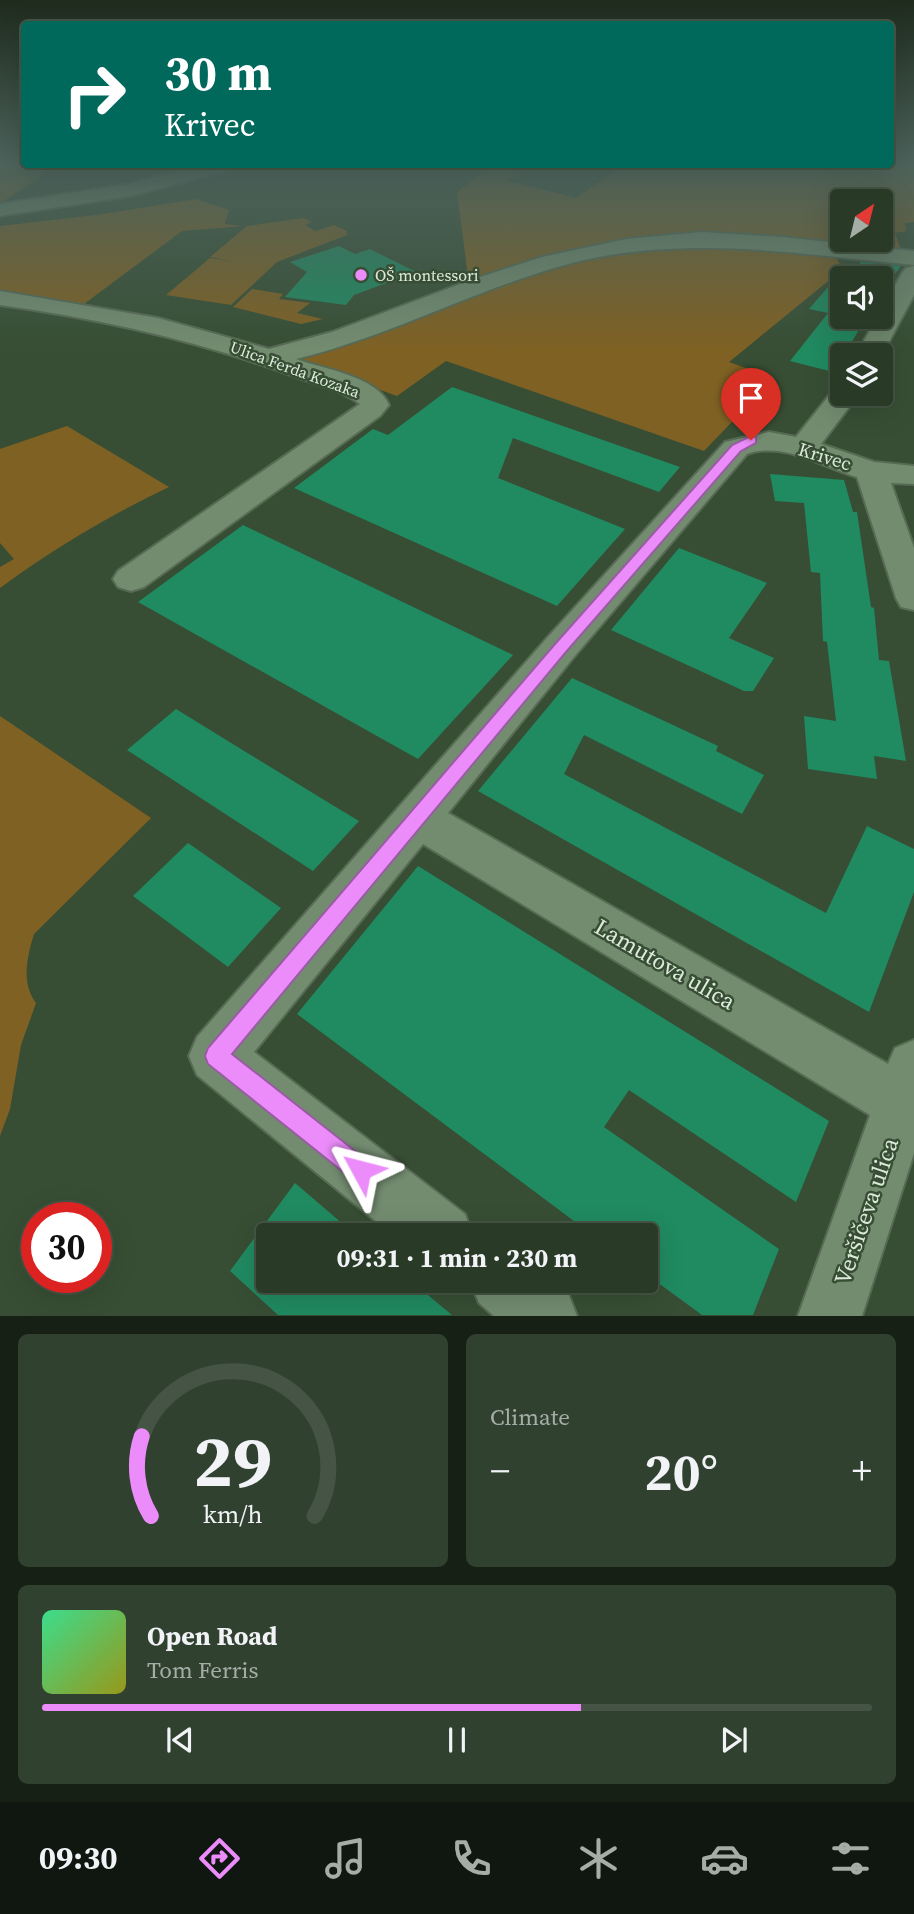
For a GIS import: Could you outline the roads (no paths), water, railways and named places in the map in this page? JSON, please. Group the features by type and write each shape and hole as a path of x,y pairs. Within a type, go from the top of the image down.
{"street":[{"path":"269,357 330,343 482,283 549,262 627,244 704,239 914,258"},
{"path":"876,343 914,273"},
{"name":"Ulica Ferda Kozaka","path":"0,298 143,321 187,331 269,357 368,396 375,405 131,579"},
{"path":"802,449 836,406"},
{"name":"Krivec","path":"427,1223 216,1056 416,817 736,448 751,440 770,440 871,471 914,475"},
{"path":"871,471 914,598"},
{"name":"Lamutova ulica","path":"416,817 910,1093"},
{"name":"Veršičeva ulica","path":"830,1315 910,1093"},
{"path":"517,1293 545,1315"}],"place":[{"name":"OŠ montessori","path":"361,275"}]}
